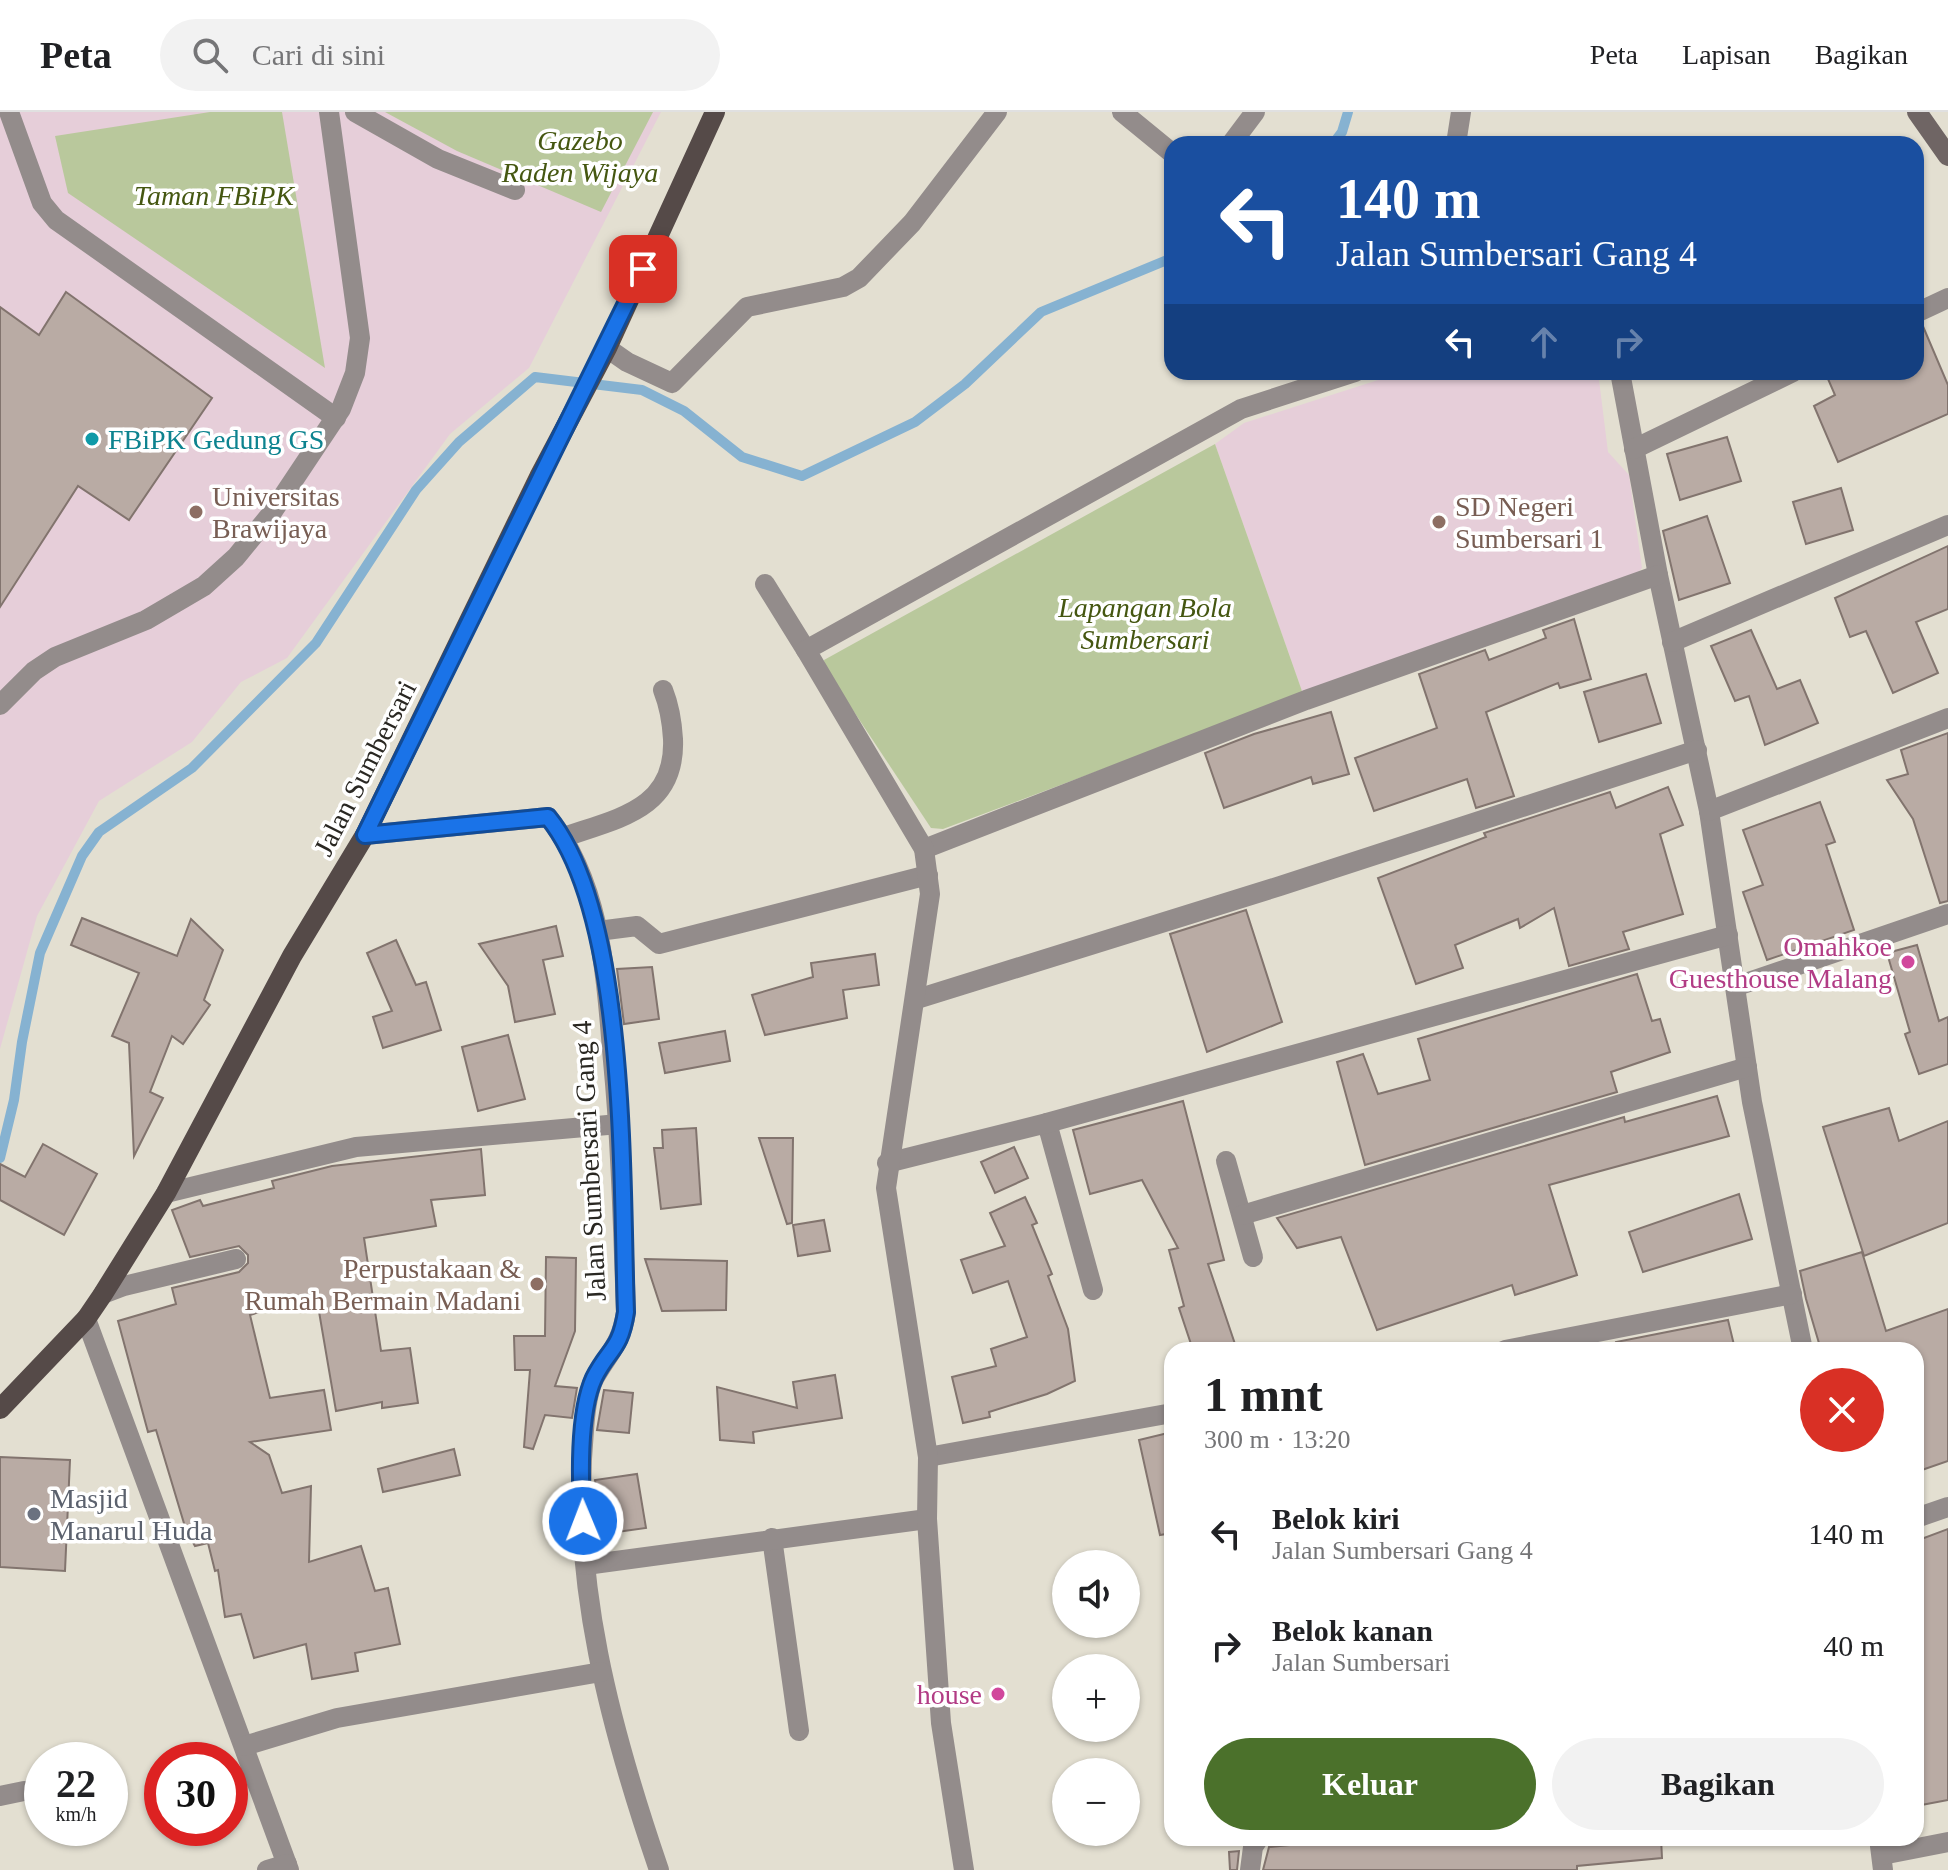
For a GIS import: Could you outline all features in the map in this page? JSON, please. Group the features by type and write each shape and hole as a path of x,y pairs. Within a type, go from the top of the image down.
{"main road":[{"name":"Jalan Sumbersari","path":"0,1409 86,1319 103,1294 166,1193 292,956 365,835 602,356 715,112"},
{"path":"1917,112 1948,156"}],"street":[{"path":"9,112 42,203 56,220 336,418"},
{"path":"0,705 34,671 55,657 146,620 204,586 236,557 271,514 336,418 355,373 360,338 329,112"},
{"path":"355,112 438,159 515,190"},
{"path":"602,356 627,362 672,383 747,307 851,283 912,223 997,112"},
{"path":"1122,112 1164,146"},
{"path":"1237,136 1255,112"},
{"path":"1457,136 1461,112"},
{"path":"1924,309 1948,298"},
{"path":"806,650 1147,458 1241,409 1330,380"},
{"path":"1621,380 1658,575 1709,811 1747,1067 1801,1342"},
{"path":"1634,449 1776,380"},
{"path":"1672,642 1948,525"},
{"path":"924,849 1335,689 1658,575"},
{"path":"765,584 924,849 930,894 917,999 887,1163 886,1188 928,1457 927,1519 941,1723 964,1870"},
{"path":"365,835 548,817 564,837 623,817 645,805 668,780 674,759 672,730 663,690"},
{"path":"1709,811 1948,718"},
{"path":"917,999 1697,750"},
{"name":"Jalan Sumbersari Gang 4","path":"564,837 598,931 604,960 619,1124 626,1312 622,1338 594,1379 584,1428 581,1498 586,1565 601,1672 625,1770 659,1870"},
{"path":"598,931 637,926 659,944 928,875"},
{"path":"1737,986 1948,914"},
{"path":"887,1163 1047,1123 1728,935"},
{"path":"1242,1215 1747,1067"},
{"path":"1047,1123 1093,1290"},
{"path":"166,1193 356,1147 619,1124"},
{"path":"1226,1161 1253,1257"},
{"path":"103,1294 236,1259"},
{"path":"1546,1342 1792,1294"},
{"path":"86,1319 243,1742"},
{"path":"928,1457 1164,1414"},
{"path":"1924,1515 1948,1507"},
{"path":"586,1565 927,1519"},
{"path":"772,1538 799,1731"},
{"path":"248,1745 337,1718 601,1672"},
{"path":"248,1757 288,1867 267,1870"},
{"path":"0,1796 24,1791"},
{"path":"1881,1854 1948,1842"},
{"path":"1250,1870 1254,1846"}],"shaded area":[{"name":"Universitas Brawijaya","path":"0,112 661,112 529,368 450,434 287,658 241,682 192,742 99,801 37,916 0,1049"},
{"name":"SD Negeri Sumbersari 1","path":"1378,380 1599,380 1608,452 1629,475 1642,568 1632,578 1303,694 1215,444 1244,423"}],"green space":[{"name":"Taman FBiPK","path":"210,112 282,112 325,368 68,193 55,136"},
{"name":"Gazebo Raden Wijaya","path":"385,112 653,112 601,212 457,151"},
{"name":"Lapangan Bola Sumbersari","path":"1215,444 1303,694 943,829 931,828 825,668 824,660"}],"building":[{"name":"FBiPK Gedung GS","path":"66,292 212,398 129,520 78,486 0,607 0,307 39,335"},
{"path":"1924,329 1948,385 1948,414 1838,462 1814,406 1835,395 1828,380 1924,380"},
{"path":"1727,437 1741,481 1680,500 1667,454"},
{"path":"1841,488 1853,530 1806,544 1793,502"},
{"path":"1707,516 1730,583 1679,600 1663,531"},
{"path":"1948,546 1948,609 1916,622 1938,673 1893,693 1866,631 1850,637 1835,598"},
{"path":"1574,619 1591,679 1560,688 1558,683 1486,712 1514,796 1476,808 1467,779 1374,811 1355,758 1437,728 1419,674 1485,650 1489,660 1546,638 1543,630"},
{"path":"1751,630 1777,689 1800,680 1818,723 1765,745 1749,696 1735,701 1711,646"},
{"path":"1646,674 1661,723 1599,742 1584,692"},
{"path":"1331,712 1349,774 1313,784 1311,777 1224,808 1205,753 1254,734"},
{"path":"1948,733 1948,901 1940,903 1913,819 1887,780 1908,774 1901,750"},
{"path":"1668,787 1683,825 1660,834 1683,914 1623,932 1629,949 1569,966 1554,908 1520,928 1518,919 1455,945 1463,968 1416,984 1378,878 1486,837 1484,833 1610,792 1616,808"},
{"path":"1820,802 1835,842 1826,845 1854,930 1767,960 1743,892 1763,885 1743,830"},
{"path":"1246,910 1282,1022 1207,1052 1170,934"},
{"path":"82,918 177,956 191,919 223,950 204,1000 210,1005 183,1044 172,1036 150,1092 163,1098 134,1156 129,1043 112,1036 139,973 71,945"},
{"path":"556,926 563,956 543,960 555,1014 515,1022 508,986 479,944"},
{"path":"396,940 416,985 426,982 441,1030 383,1048 373,1017 392,1011 367,953"},
{"path":"1917,945 1939,1021 1948,1017 1948,1064 1919,1074 1905,1034 1910,1032 1887,953"},
{"path":"875,954 879,985 843,990 847,1018 765,1035 752,995 813,977 811,963"},
{"path":"652,967 659,1019 624,1024 617,969"},
{"path":"1637,974 1652,1021 1660,1019 1670,1052 1611,1072 1617,1092 1365,1165 1337,1062 1363,1054 1378,1094 1430,1080 1418,1039"},
{"path":"725,1031 730,1061 665,1073 659,1043"},
{"path":"508,1035 525,1099 478,1111 462,1047"},
{"path":"1717,1096 1729,1136 1549,1185 1577,1275 1515,1295 1512,1285 1377,1330 1341,1237 1297,1248 1277,1218 1624,1117 1625,1122"},
{"path":"1183,1101 1224,1260 1208,1264 1234,1342 1190,1342 1179,1308 1184,1306 1169,1250 1178,1248 1142,1180 1090,1194 1073,1130"},
{"path":"1889,1108 1899,1141 1948,1121 1948,1223 1864,1256 1823,1127"},
{"path":"696,1128 701,1204 661,1209 654,1148 663,1148 662,1130"},
{"path":"759,1138 793,1138 792,1223 787,1224"},
{"path":"43,1144 97,1174 64,1235 0,1200 0,1164 25,1177"},
{"path":"1014,1147 1028,1178 995,1193 981,1162"},
{"path":"481,1149 485,1195 431,1200 436,1226 364,1238 381,1351 410,1348 418,1403 382,1408 382,1402 336,1411 316,1294 250,1315 270,1398 324,1390 331,1430 250,1442 269,1455 282,1493 311,1486 309,1562 361,1546 375,1591 388,1588 400,1644 355,1653 358,1671 312,1679 306,1644 254,1658 241,1614 225,1617 218,1570 215,1571 208,1543 195,1546 186,1530 156,1430 148,1432 118,1321 176,1304 172,1288 239,1272 248,1263 248,1255 239,1246 190,1257 172,1210 200,1200 203,1206 274,1188 272,1181 332,1166"},
{"path":"1739,1194 1752,1239 1643,1272 1629,1232"},
{"path":"1025,1197 1037,1223 1032,1225 1052,1274 1048,1276 1068,1329 1075,1381 1047,1394 989,1412 990,1417 963,1423 952,1377 996,1366 991,1349 1027,1337 1008,1281 973,1293 961,1260 1005,1246 990,1213"},
{"path":"824,1220 830,1251 798,1256 793,1225"},
{"path":"1862,1252 1886,1331 1948,1309 1948,1461 1924,1469 1924,1342 1819,1342 1800,1271"},
{"path":"546,1257 576,1258 575,1331 555,1386 577,1388 572,1418 545,1415 533,1449 524,1447 530,1370 515,1370 514,1336 545,1336"},
{"path":"645,1259 727,1261 726,1310 662,1311"},
{"path":"1728,1320 1733,1342 1616,1342"},
{"path":"835,1375 842,1418 753,1432 754,1443 720,1440 717,1387 797,1408 793,1382"},
{"path":"604,1390 633,1393 629,1433 597,1430"},
{"path":"1164,1434 1164,1534 1160,1535 1139,1440"},
{"path":"454,1449 460,1475 383,1492 378,1469"},
{"name":"Masjid Manarul Huda","path":"0,1457 70,1460 65,1571 0,1567"},
{"path":"637,1474 646,1528 602,1534 595,1480"},
{"path":"1948,1529 1948,1800 1924,1804 1924,1538"},
{"path":"1661,1846 1662,1858 1577,1866 1577,1870 1263,1870 1269,1847"},
{"path":"1239,1851 1237,1870 1230,1870 1229,1852"}],"waterway":[{"path":"1339,136 1348,112"},
{"path":"0,1158 14,1100 40,953 82,856 99,832 192,768 316,643 416,490 459,442 535,377 642,390 684,411 742,457 802,476 915,422 965,384 1041,312 1164,261"}],"place":[{"name":"FBiPK Gedung GS","path":"92,439"},
{"name":"Universitas Brawijaya","path":"196,512"},
{"name":"SD Negeri Sumbersari 1","path":"1439,522"},
{"name":"Omahkoe Guesthouse Malang","path":"1908,962"},
{"name":"Perpustakaan & Rumah Bermain Madani","path":"537,1284"},
{"name":"Masjid Manarul Huda","path":"34,1514"},
{"name":"house","path":"998,1694"}],"route":[{"path":"583,1521 584,1428 594,1379 622,1338 626,1312 619,1124 604,960 596,926 564,837 548,817 365,835 486,592 539,477 607,348 643,269"}]}
